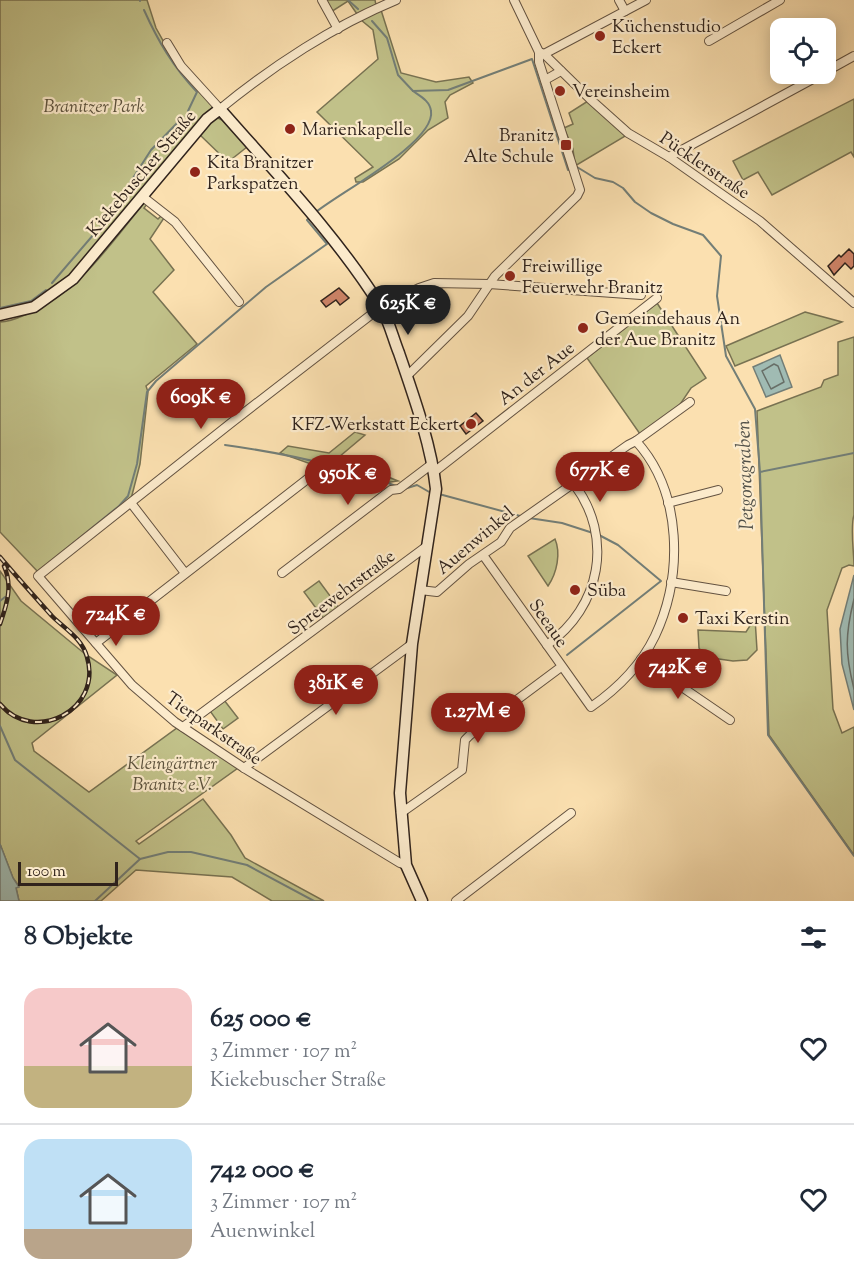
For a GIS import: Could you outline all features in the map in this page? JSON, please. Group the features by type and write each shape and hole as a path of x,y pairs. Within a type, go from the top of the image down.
{"street":[{"path":"322,0 338,29"},
{"path":"167,44 181,66 220,109 248,86 378,3 396,0"},
{"path":"407,376 468,316 489,285 577,196 580,186 545,80 542,53 533,41 514,0"},
{"path":"619,0 625,11"},
{"path":"542,53 646,0"},
{"path":"709,41 780,0"},
{"name":"Pücklerstraße","path":"542,53 628,133 669,157 760,221 854,303"},
{"path":"836,66 854,56"},
{"path":"545,80 561,71"},
{"path":"669,157 803,84"},
{"name":"Kiekebuscher Straße","path":"0,315 34,307 81,272 207,119 220,109 313,215 381,307 407,376 433,468 436,503 412,644 400,793 406,865 422,901"},
{"path":"142,197 175,222 239,302"},
{"path":"185,573 131,503 381,307 434,283 641,295"},
{"name":"An der Aue","path":"282,573 391,490 399,489 433,468 657,298"},
{"name":"Auenwinkel","path":"420,590 437,592 469,564 501,542 510,528 690,402"},
{"path":"636,441 649,459 668,503 674,540 671,582 663,615 641,659 730,720"},
{"path":"96,643 310,477"},
{"path":"547,645 568,628 586,601 597,572 599,558 596,535 587,506 574,484"},
{"path":"668,503 718,490"},
{"name":"Tierparkstraße","path":"131,503 38,576 140,694 183,727 244,768 406,865"},
{"name":"Spreewehrstraße","path":"183,727 429,544"},
{"name":"Seeaue","path":"483,555 591,707 619,685 641,659"},
{"path":"671,582 726,591"},
{"path":"244,768 412,644"},
{"path":"401,813 462,770 465,740 470,735 561,667"},
{"path":"456,901 571,813"}],"green space":[{"name":"Branitzer Park","path":"0,0 147,0 156,28 165,44 216,106 71,276 32,304 0,312"},
{"path":"324,0 375,0 376,5 357,14 348,1 331,12"},
{"path":"381,10 401,73 436,82 469,77 473,83 450,95 445,102 448,118 428,130 399,159 363,182 356,182 355,178 373,167 317,112 378,59 373,30 361,20"},
{"path":"854,99 854,157 851,152 772,195 758,172 743,180 733,161"},
{"path":"588,101 627,135 575,166 573,149 564,128 573,124 569,113"},
{"path":"218,118 247,147 228,162 200,135 214,119"},
{"path":"145,202 147,204 144,208 158,219 161,216 164,218 150,239 174,270 153,292 197,344 146,386 148,392 140,464 131,499 39,573 0,532 0,322 11,321 27,314 62,294 92,266"},
{"path":"657,303 706,378 691,388 679,406 640,434 587,358"},
{"path":"805,312 842,322 735,366 726,346"},
{"path":"854,337 854,515 852,533 854,566 849,565 842,568 827,610 833,709 842,733 854,727 854,855 769,735 757,411 821,387 824,380 838,375 838,342"},
{"path":"355,432 365,435 339,457 398,481 370,485 280,453 288,446 329,453"},
{"path":"555,539 558,550 557,563 548,586 528,556"},
{"name":"Kleingärtner Branitz e.V.","path":"0,571 21,601 85,654 117,675 32,743 34,751 89,792 177,728 238,768 136,841 139,844 203,799 231,835 245,858 324,901 272,901 232,877 136,870 101,901 19,901 16,888 19,886 13,878 0,844"},
{"path":"319,581 339,608 324,619 304,592"},
{"path":"755,618 757,650 747,660 733,661 705,657 699,648 698,630 746,632"},
{"path":"224,700 238,718 223,729 210,711"}],"water":[{"path":"780,355 792,387 766,397 753,367"},
{"path":"854,575 854,710 842,664 840,629"},
{"path":"0,844 13,878 19,887 16,888 19,901 0,901"}],"building":[{"path":"849,249 854,254 854,266 851,269 845,263 834,275 828,266"},
{"path":"339,288 349,298 340,305 336,300 326,307 321,301"},
{"name":"KFZ-Werkstatt Eckert","path":"476,413 483,421 466,434 460,426"}],"waterway":[{"name":"Petgoragraben","path":"348,0 358,9"},
{"path":"144,10 167,53 197,92 188,111"},
{"name":"Petgoragraben","path":"372,21 387,38 398,75 413,91 448,90 532,59 568,170 577,167 595,178 613,182 651,213 703,235 721,256 717,296 726,356 755,409 760,472 768,735 854,856"},
{"path":"316,212 384,166 418,137 428,123 431,111 427,102 413,91"},
{"path":"52,283 106,220 151,150 183,117"},
{"path":"40,570 119,506 128,496 137,464 147,392 156,381 266,287 327,244 307,220 309,218"},
{"path":"0,308 31,301 46,290"},
{"path":"225,445 312,461 396,486"},
{"path":"760,472 854,453"},
{"path":"404,489 417,485 431,493"},
{"path":"439,494 524,517"},
{"path":"529,518 562,523 593,533"},
{"path":"567,655 661,581 618,545 599,535"},
{"path":"0,601 5,597"},
{"path":"0,726 15,760 140,859 95,901"},
{"path":"140,859 168,852 191,852 247,865 314,901"}],"railway":[{"path":"0,557 52,616 81,644 87,657 89,676 85,692 75,706 62,716 47,721 30,721 14,716 0,704"},
{"path":"0,624 9,588 4,566"}],"place":[{"name":"Küchenstudio Eckert","path":"600,36"},
{"name":"Vereinsheim","path":"560,91"},
{"name":"Marienkapelle","path":"290,129"},
{"name":"Branitz Alte Schule","path":"566,145"},
{"name":"Kita Branitzer Parkspatzen","path":"195,172"},
{"name":"Freiwillige Feuerwehr Branitz","path":"510,276"},
{"name":"Gemeindehaus An der Aue Branitz","path":"583,328"},
{"name":"KFZ-Werkstatt Eckert","path":"471,424"},
{"name":"Süba","path":"575,590"},
{"name":"Taxi Kerstin","path":"683,618"}]}
